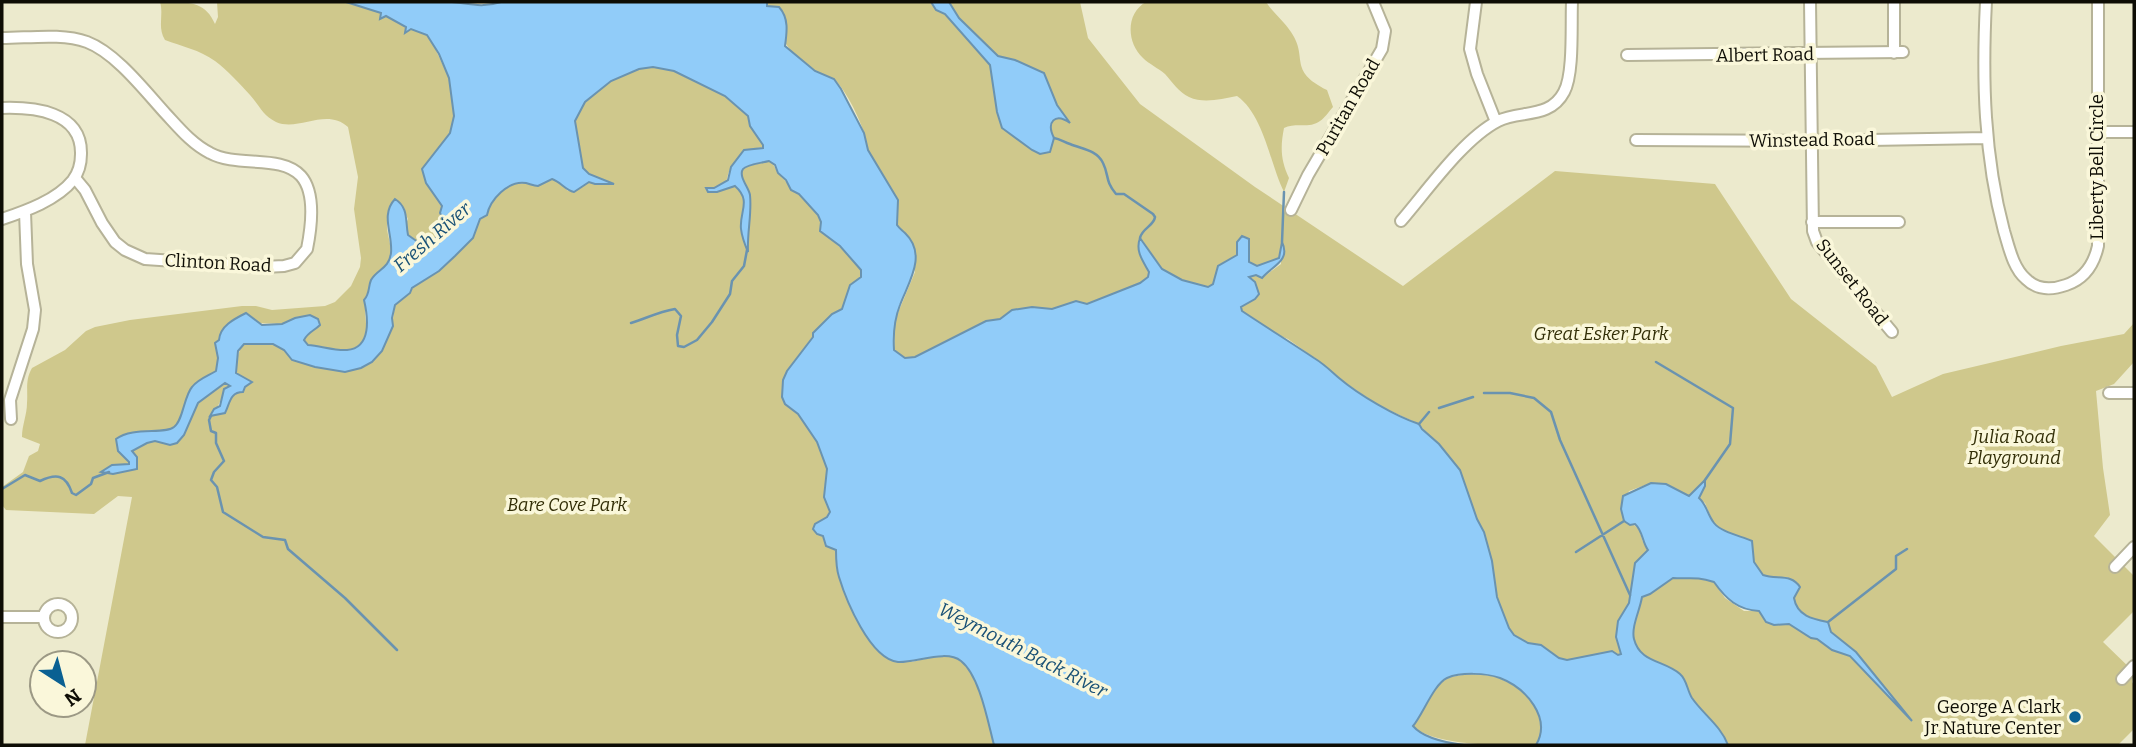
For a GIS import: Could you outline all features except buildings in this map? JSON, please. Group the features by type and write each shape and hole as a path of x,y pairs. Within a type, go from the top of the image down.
{"street":[{"name":"Puritan Road","path":"1291,210 1308,175 1382,49 1385,31 1373,2"},
{"path":"1476,2 1470,49 1496,122"},
{"path":"1401,221 1462,151 1496,122 1553,106 1566,90 1572,2"},
{"path":"1810,2 1812,226 1899,222"},
{"name":"Albert Road","path":"1627,55 1899,53 1894,2"},
{"name":"Liberty Bell Circle","path":"1986,2 1984,68 1987,138 1998,208 2012,258 2025,279 2041,288 2073,282 2093,263 2096,254 2098,2"},
{"name":"Clinton Road","path":"2,38 68,38 89,43 112,58 183,132 210,154 240,162 272,164 293,170 304,180 310,197 307,249 295,262 284,266 145,259 124,250 115,242 85,190 75,178"},
{"path":"2,108 43,110 60,116 77,134 81,148 81,163 75,178 65,188 25,212 2,219"},
{"path":"2097,132 2134,132"},
{"name":"Winstead Road","path":"1636,140 1987,138"},
{"path":"11,419 10,400 33,329 34,310 27,264 25,212"},
{"name":"Sunset Road","path":"1812,226 1817,242 1892,332"},
{"path":"2109,393 2134,393"},
{"path":"2115,567 2134,547"},
{"path":"2,617 43,617"},
{"path":"2122,679 2134,666"}],"green space":[{"name":"Bare Cove Park","path":"160,2 194,4 206,10 215,24 218,17 217,2 346,2 382,13 406,27 405,32 411,29 427,35 452,88 454,116 451,133 439,147 426,183 440,201 445,223 440,235 422,246 408,235 408,219 399,201 387,224 390,256 371,282 365,309 365,337 356,347 339,350 308,345 304,340 310,332 306,317 295,318 282,324 259,323 218,358 216,371 193,386 179,422 174,427 168,430 129,433 126,459 129,464 102,472 112,474 137,469 132,451 147,443 177,443 184,435 198,403 225,383 231,386 211,416 225,413 230,398 237,392 237,361 244,344 273,344 284,350 292,360 315,367 345,372 361,368 382,351 392,326 395,305 423,279 439,271 473,238 480,219 501,191 515,184 537,186 552,179 568,191 579,189 589,182 611,184 589,174 583,168 575,121 585,102 611,81 639,69 653,67 674,71 725,96 748,116 750,126 763,145 751,149 737,161 724,184 706,189 735,186 739,190 743,201 741,231 747,249 751,210 749,191 741,175 742,170 769,161 813,208 821,222 820,227 861,270 861,277 850,285 842,309 813,336 787,371 785,404 798,414 817,442 827,469 824,488 830,512 823,536 836,550 839,577 844,588 912,662 950,657 960,660 968,668 985,708 994,745 85,745 90,719 98,719 98,676 132,497 118,496 94,514 6,510 2,505 2,487 23,472 29,456 38,451 40,444 22,437 32,368 65,350 86,331 95,327 242,306 272,310 325,306 335,302 351,286 361,258 354,209 358,177 348,127 331,119 294,124 272,120 215,61 197,51 165,40 161,30"},
{"name":"Great Esker Park","path":"767,2 1080,2 1088,38 1140,104 1255,187 1403,286 1555,171 1715,184 1791,299 1876,366 1892,397 1943,374 2124,334 2134,323 2134,362 2114,384 2096,391 2110,515 2094,536 2134,576 2134,611 2103,642 2134,672 2134,729 2118,745 1728,745 1721,732 1692,698 1681,676 1643,654 1634,639 1642,597 1673,578 1697,577 1714,582 1725,598 1744,611 1759,611 1774,625 1789,624 1832,650 1850,656 1902,710 1856,652 1831,632 1828,622 1803,613 1793,596 1788,577 1777,579 1763,575 1754,562 1713,522 1705,503 1698,498 1705,487 1689,496 1666,484 1651,483 1629,491 1621,509 1624,521 1639,529 1648,550 1635,563 1629,603 1618,621 1617,642 1621,654 1611,651 1567,660 1559,658 1541,645 1528,643 1514,635 1509,628 1497,597 1492,561 1460,470 1419,424 1380,406 1288,339 1271,332 1242,311 1241,307 1247,303 1249,277 1256,275 1262,278 1281,264 1281,245 1279,258 1257,266 1249,262 1250,252 1237,255 1218,266 1213,284 1208,287 1182,280 1162,269 1143,241 1140,255 1149,272 1148,277 1140,283 1087,304 1076,301 1052,309 1032,307 1012,310 1000,319 986,321 915,357 905,358 894,350 895,320 915,272 897,225 898,213 893,193 867,148 862,126 844,91 835,80 805,64 791,51 772,8 766,6"},
{"path":"1146,2 1266,2 1288,28 1299,49 1303,70 1315,83 1327,90 1333,107 1316,123 1284,128 1282,154 1289,178 1284,192 1260,127 1246,104 1237,96 1207,101 1189,97 1137,51 1131,36 1132,20 1139,7"},
{"path":"1473,674 1501,679 1528,697 1539,715 1541,724 1536,745 1488,745 1453,741 1423,733 1412,726 1440,683 1452,677"}],"water":[{"name":"Weymouth Back River","path":"439,1 482,5 501,2 767,2 767,6 779,7 786,20 785,46 815,71 834,79 864,133 868,150 898,200 897,225 912,242 916,260 894,327 894,350 905,358 915,357 986,321 1000,319 1012,310 1032,307 1052,309 1076,301 1087,304 1140,283 1148,277 1149,272 1139,252 1140,238 1162,269 1182,280 1208,287 1213,284 1218,266 1237,255 1237,242 1242,236 1249,239 1249,262 1257,266 1279,258 1282,242 1284,254 1279,263 1262,278 1256,275 1249,277 1255,282 1259,294 1241,307 1242,311 1318,360 1367,398 1419,424 1439,444 1460,470 1484,532 1492,561 1497,597 1514,635 1528,643 1541,645 1559,658 1567,660 1612,651 1621,654 1616,637 1618,621 1629,603 1635,563 1648,550 1638,527 1624,521 1621,509 1623,496 1651,483 1666,484 1689,496 1705,480 1699,498 1714,523 1752,541 1754,562 1763,575 1788,578 1800,587 1794,598 1798,609 1811,618 1828,622 1831,632 1856,652 1912,721 1850,656 1832,650 1789,624 1774,625 1766,622 1759,611 1733,602 1714,582 1697,578 1673,578 1642,597 1634,639 1641,653 1674,669 1682,676 1692,698 1721,732 1728,745 1536,745 1541,725 1534,705 1527,696 1500,678 1474,674 1453,676 1442,681 1413,726 1430,737 1464,745 994,745 982,700 968,668 961,661 947,656 898,662 878,651 847,600 838,574 836,550 826,546 823,536 813,529 815,524 830,512 824,497 827,469 817,442 798,414 785,404 782,397 783,380 813,337 813,333 832,314 842,309 850,285 861,277 861,270 840,246 820,231 821,222 818,215 799,194 791,190 775,165 769,161 748,166 742,172 750,195 748,252 741,229 744,202 740,191 735,186 717,192 708,192 706,188 714,188 728,180 731,167 744,150 763,148 763,145 750,126 748,116 725,96 674,71 653,67 639,69 611,81 585,102 575,121 583,168 589,174 614,184 589,182 574,192 552,179 538,186 519,183 501,192 487,215 480,219 473,238 439,271 412,288 410,293 395,305 393,326 382,351 372,362 345,372 292,360 284,350 273,344 244,344 238,351 236,373 252,382 243,392 233,396 225,413 210,416 214,409 220,406 224,389 230,386 225,383 198,403 184,435 177,443 147,443 132,451 137,457 137,469 113,474 101,472 112,465 129,464 118,451 116,439 131,433 169,429 177,424 192,387 216,371 218,358 215,343 222,331 232,320 246,313 262,325 282,324 310,315 318,319 320,325 304,340 308,345 347,350 361,344 367,323 364,300 371,280 390,258 388,212 395,199 403,206 408,235 422,245 433,240 443,227 445,223 440,213 442,206 426,183 422,169 450,133 454,116 449,78 439,54 427,35 411,29 405,33 406,27 386,16 380,19 381,13 346,2"},
{"path":"931,2 949,2 959,18 998,56 1015,60 1044,73 1057,105 1070,123 1060,118 1053,120 1051,127 1054,138 1050,152 1040,154 1032,150 1002,128 990,65"}],"waterway":[{"path":"1054,138 1097,155 1116,194 1124,194 1153,214 1154,220 1140,238"},
{"path":"1282,242 1284,192"},
{"path":"631,323 675,309 681,316 678,346 684,347 697,340 730,294 732,281 744,266 747,250"},
{"path":"1656,362 1733,408 1730,444 1705,480"},
{"path":"1484,393 1510,393 1534,398 1551,412 1560,440 1630,595"},
{"path":"1439,408 1473,397"},
{"path":"1419,424 1429,412"},
{"path":"211,416 211,431 216,433 216,443 224,461 211,480 217,487 223,512 263,537 285,540 288,549 345,598 397,650"},
{"name":"Fresh River","path":"2,489 25,475 40,481 60,477 76,495 91,484 93,478 109,472"},
{"path":"1576,552 1624,521"},
{"path":"1828,622 1896,569 1896,556 1907,549"}],"place":[{"name":"George A Clark Jr Nature Center","path":"2075,717"}],"park label":[{"name":"Julia Road Playground","path":"2014,447"}]}
